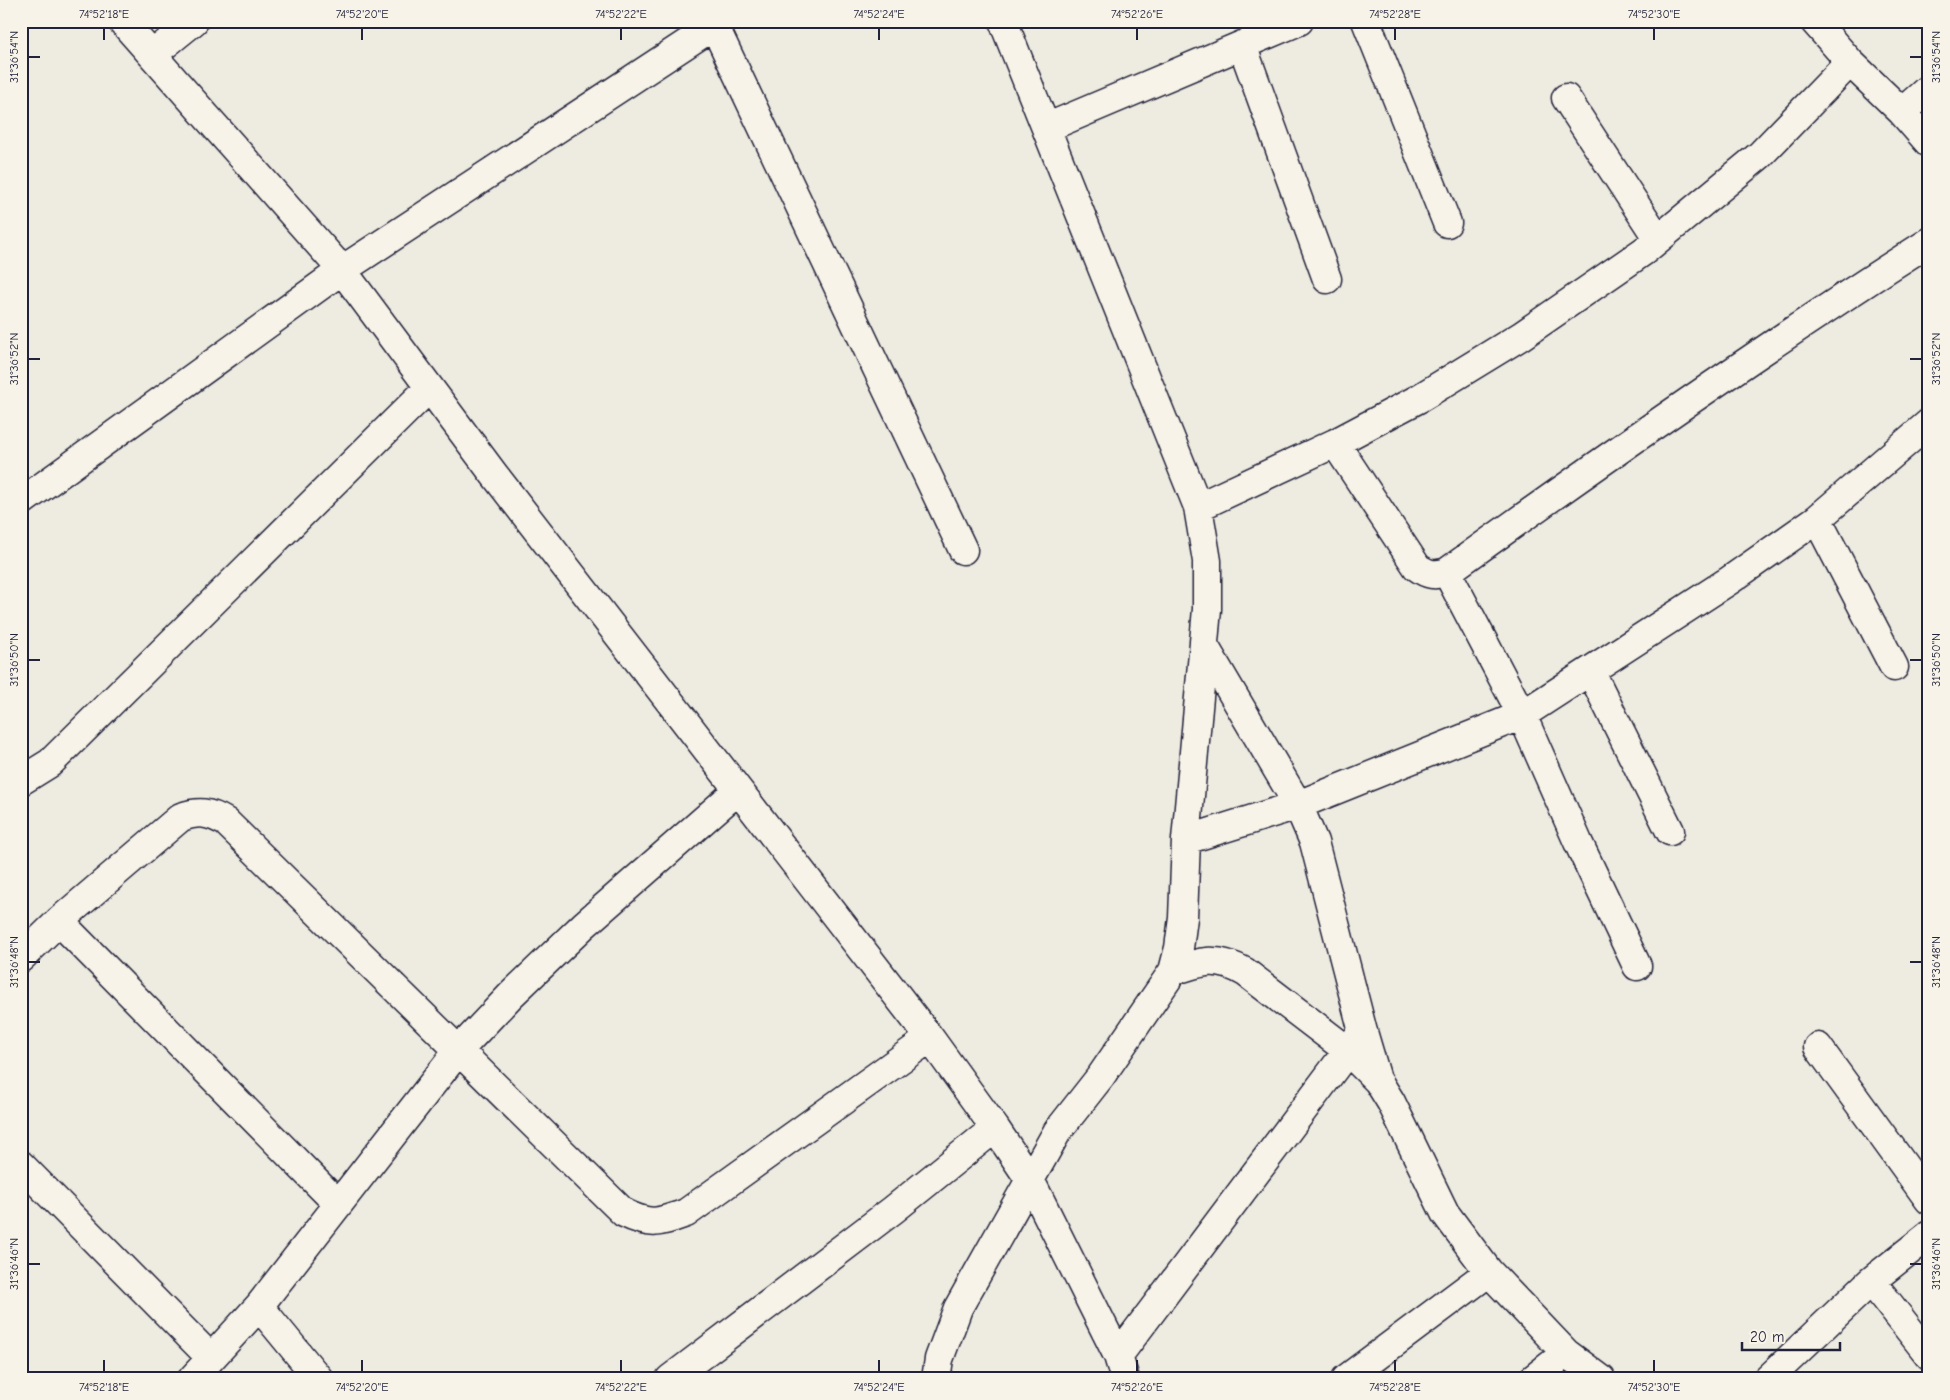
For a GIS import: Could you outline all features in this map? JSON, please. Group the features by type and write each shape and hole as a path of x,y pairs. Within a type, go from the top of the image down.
{"street":[{"path":"122,21 342,270 429,388 737,791 930,1038 1030,1180 1121,1368 1355,1041"},
{"path":"152,55 194,21"},
{"path":"936,1379 939,1359 958,1308 1057,1132 1101,1076 1173,970 1180,948 1183,918 1186,840 1205,647 1207,561 1198,507 1003,21"},
{"path":"1046,128 1299,21"},
{"path":"1366,21 1447,223"},
{"path":"1814,21 1850,62 1902,112 1929,143"},
{"path":"21,502 342,270 717,23 963,550"},
{"path":"1242,45 1327,279"},
{"path":"1198,507 1335,442 1472,368 1521,336 1658,239 1760,155 1850,62"},
{"path":"1902,112 1929,88"},
{"path":"1566,98 1658,239"},
{"path":"1335,442 1418,567 1426,574 1436,576 1447,572 1593,466 1776,341 1929,242"},
{"path":"21,781 50,763 429,388"},
{"path":"1186,840 1298,805 1522,715 1730,580 1817,519 1929,423"},
{"path":"1817,519 1894,667"},
{"path":"1447,572 1522,715 1578,842 1637,966"},
{"path":"1205,647 1298,805 1314,842 1355,1041 1391,1102 1445,1213 1489,1272 1566,1354 1601,1379"},
{"path":"1591,672 1670,831"},
{"path":"192,1379 259,1306 458,1052 511,995 584,925 737,791"},
{"path":"21,958 59,920 181,817 196,812 211,813 226,822 624,1213 642,1222 662,1222 686,1213 930,1038"},
{"path":"59,920 338,1204"},
{"path":"1173,970 1212,960 1229,963 1355,1041"},
{"path":"1818,1047 1929,1200"},
{"path":"670,1379 893,1210 995,1128"},
{"path":"21,1165 211,1358"},
{"path":"1768,1379 1871,1281 1929,1235"},
{"path":"1346,1379 1489,1272"},
{"path":"1871,1281 1929,1354"},
{"path":"259,1306 319,1379"},
{"path":"1533,1379 1566,1354"}]}
